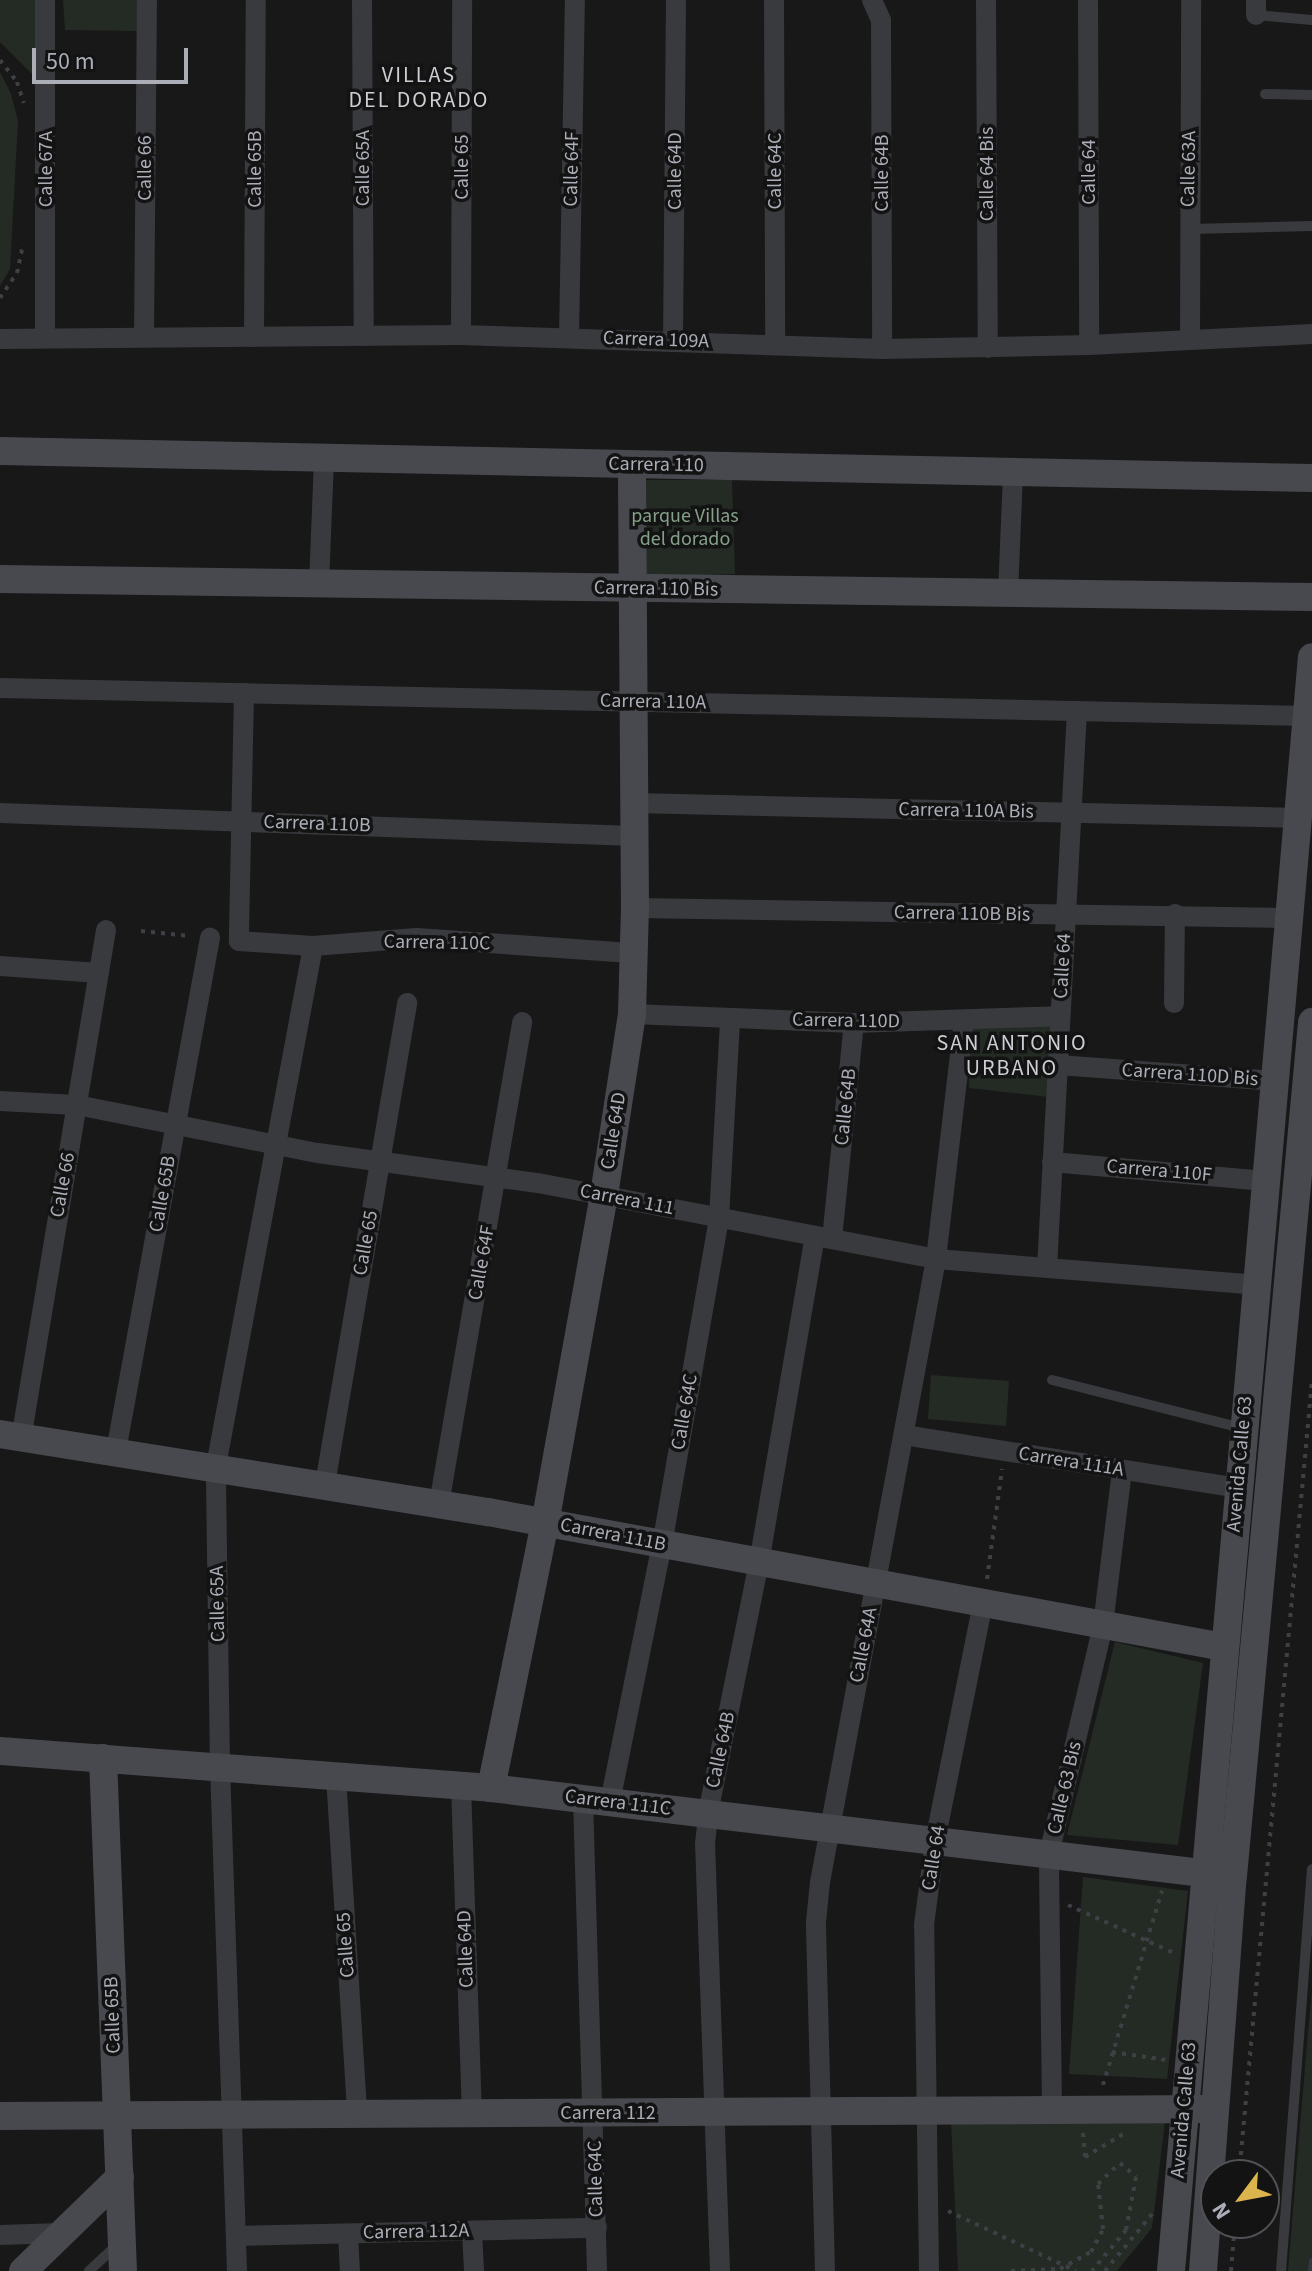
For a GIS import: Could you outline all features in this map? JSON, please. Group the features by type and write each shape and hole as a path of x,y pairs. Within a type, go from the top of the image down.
{"street":[{"name":"Calle 67A","path":"45,0 45,338"},
{"name":"Calle 66","path":"144,337 147,0"},
{"name":"Calle 65B","path":"254,337 256,0"},
{"name":"Calle 65A","path":"362,0 364,336"},
{"name":"Calle 65","path":"461,335 462,0"},
{"name":"Calle 64F","path":"569,338 575,0"},
{"name":"Calle 64D","path":"673,342 676,0"},
{"name":"Calle 64C","path":"774,0 775,343"},
{"name":"Calle 64B","path":"872,0 881,20 882,349"},
{"name":"Calle 64 Bis","path":"986,0 988,348"},
{"name":"Calle 64","path":"1088,0 1089,345"},
{"name":"Calle 63A","path":"1190,338 1191,0"},
{"name":"Carrera 109A","path":"0,339 461,335 775,343 882,349 1089,345 1312,334"},
{"name":"Carrera 110","path":"0,451 1312,478"},
{"path":"319,584 324,458"},
{"name":"Calle 64D","path":"491,1788 545,1523 604,1195 632,1014 635,908 632,465"},
{"path":"1008,593 1013,472"},
{"name":"Carrera 110 Bis","path":"0,579 1312,597"},
{"name":"Avenida Calle 63","path":"1171,2271 1312,657"},
{"name":"Carrera 110A","path":"0,688 1307,716"},
{"path":"241,822 244,693"},
{"name":"Calle 64","path":"1047,1268 1077,711"},
{"name":"Carrera 110A Bis","path":"634,803 1298,818"},
{"name":"Carrera 110B","path":"0,813 634,836"},
{"name":"Carrera 110C","path":"241,822 239,941 313,946 417,938 634,953"},
{"name":"Carrera 110B Bis","path":"635,908 1289,918"},
{"path":"1174,1003 1175,914"},
{"name":"Calle 66","path":"10,1437 77,1105 106,930"},
{"name":"Calle 65B","path":"116,1451 210,938"},
{"name":"Calle 65A","path":"237,2271 220,1767 216,1466 313,946"},
{"path":"0,966 99,973"},
{"name":"Calle 65","path":"325,1484 407,1003"},
{"name":"Carrera 110D","path":"632,1014 854,1023 964,1022 1060,1016"},
{"name":"Calle 64C","path":"597,2271 594,2113 597,1800 662,1545 719,1218 730,1019"},
{"name":"Calle 64F","path":"439,1504 498,1178 522,1022"},
{"name":"Calle 64A","path":"825,2271 816,1922 829,1828 936,1259 964,1022"},
{"name":"Avenida Calle 63","path":"1203,2271 1233,1876 1312,1022"},
{"name":"Calle 64B","path":"720,2271 705,1844 708,1813 824,1238 854,1023"},
{"name":"Carrera 110D Bis","path":"1058,1065 1274,1081"},
{"name":"Carrera 111","path":"0,1101 77,1105 275,1145 604,1195 936,1259 1256,1285"},
{"name":"Carrera 110F","path":"1052,1162 1265,1181"},
{"name":"Carrera 111A","path":"904,1435 1238,1488"},
{"name":"Carrera 111B","path":"10,1437 325,1484 1224,1647"},
{"name":"Calle 63 Bis","path":"1052,2110 1049,1854 1103,1625 1122,1470"},
{"name":"Calle 64","path":"929,2271 924,1925 935,1841 983,1604"},
{"name":"Carrera 111C","path":"0,1751 491,1788 1233,1876"},
{"name":"Calle 65B","path":"103,1758 123,2271"},
{"name":"Calle 65","path":"336,1776 357,2114"},
{"name":"Calle 64D","path":"461,1785 472,2113"},
{"name":"Carrera 112","path":"0,2116 1216,2109"},
{"path":"23,2271 120,2177"},
{"name":"Carrera 112A","path":"236,2236 597,2228"},
{"path":"472,2231 474,2271"},
{"path":"0,2235 62,2233"},
{"path":"348,2234 350,2271"}],"lane":[{"path":"1256,8 1312,20"},
{"path":"1265,94 1312,95"},
{"path":"1189,229 1312,226"},
{"path":"1052,1380 1244,1429"},
{"path":"1281,2271 1312,1869"},
{"path":"89,2271 122,2240"}],"path":[{"path":"0,60 17,82 24,117"},
{"path":"0,298 17,273 23,234"},
{"path":"1240,2159 1312,1380"},
{"path":"983,1604 1004,1451"},
{"path":"1102,2087 1163,1885"},
{"path":"1050,1896 1182,1957"},
{"path":"1112,2052 1172,2061"},
{"path":"1083,2121 1085,2157 1135,2127"},
{"path":"1011,2271 1065,2266 1091,2252 1103,2229 1098,2184 1120,2163 1136,2177 1126,2230 1092,2271"},
{"path":"928,2201 1076,2271"},
{"path":"1105,2271 1157,2208"},
{"path":"1231,2271 1234,2239"}],"green space":[{"path":"0,0 36,0 38,80 0,42"},
{"path":"63,0 140,0 140,31 65,30"},
{"path":"0,72 11,94 18,121 10,269 0,286"},
{"name":"parque Villas del dorado","path":"636,480 732,480 735,574 637,577"},
{"path":"1053,1026 1049,1097 969,1088 971,1027"},
{"path":"931,1375 1009,1381 1006,1426 928,1419"},
{"path":"1115,1642 1203,1663 1178,1845 1067,1835"},
{"path":"1083,1877 1188,1891 1167,2079 1069,2074"},
{"path":"1312,1991 1312,2271 1288,2271 1307,2044"},
{"path":"951,2121 1165,2122 1152,2228 1117,2271 958,2271"}],"waterway":[{"path":"1311,2271 1312,2261"}],"district":[{"name":"VILLAS DEL DORADO","path":"419,88"},
{"name":"SAN ANTONIO URBANO","path":"1012,1056"}]}
